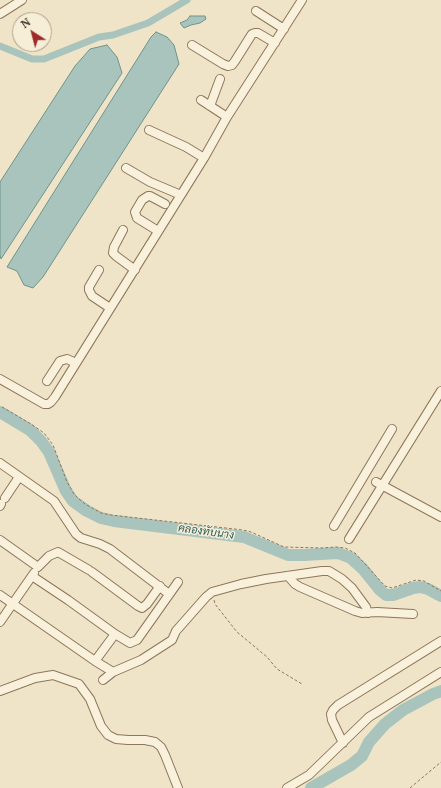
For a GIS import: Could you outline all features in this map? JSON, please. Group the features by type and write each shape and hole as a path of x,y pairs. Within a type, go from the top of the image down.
{"street":[{"path":"0,14 21,0"},
{"path":"0,379 44,404 48,404 55,397 204,158 227,117 302,0"},
{"path":"256,11 284,29"},
{"path":"192,45 228,66 232,65 235,61 252,34 258,33 275,43"},
{"path":"210,106 220,79"},
{"path":"201,100 227,117"},
{"path":"149,130 186,147 204,158"},
{"path":"126,168 150,182 181,195"},
{"path":"158,231 137,218 136,212 142,200 148,196 165,204"},
{"path":"123,230 114,247 113,253 134,270"},
{"path":"99,270 88,290 92,296 110,308"},
{"path":"47,381 60,360 67,359 76,363"},
{"path":"349,539 377,483 441,391"},
{"path":"334,526 392,429"},
{"path":"0,463 54,501 76,534 81,538 110,549 169,594"},
{"path":"365,475 441,517"},
{"path":"2,502 19,477"},
{"path":"0,540 38,567"},
{"path":"0,622 3,610 13,604 38,567 49,556 58,552 90,571 142,608 147,604 160,586"},
{"path":"103,680 113,672 141,660 172,640 176,632 206,596 212,592 241,584 322,571 329,572 342,579 352,588 366,607 368,613"},
{"path":"32,576 130,643 137,640 178,582"},
{"path":"288,576 295,584 355,612 413,614"},
{"path":"0,595 113,672"},
{"path":"95,661 116,634"},
{"path":"343,743 332,720 331,714 333,710 338,705 441,641"},
{"path":"287,788 309,775 368,717 441,672"},
{"path":"0,692 34,678 53,675 80,684 90,699 101,726 108,735 116,739 145,740 155,742 161,747 178,788"}],"path":[{"path":"2,407 31,424 49,439 53,445 67,482 74,494 85,504 102,513 243,530 252,532 284,547 345,548 355,553 385,586 392,588 416,580 424,581 441,592"},
{"path":"212,592 215,604 238,632 267,657 277,669 302,684"},
{"path":"410,788 441,762"}],"water":[{"path":"190,16 205,16 206,19 200,23 184,28 180,23 187,20"},
{"path":"156,32 167,37 174,45 179,64 43,277 33,288 24,285 17,271 7,267 151,37"},
{"path":"107,45 117,57 122,73 1,259 0,182 75,66 90,49"}],"waterway":[{"path":"0,46 32,59 44,59 99,37 113,35 148,23 187,0"},
{"name":"คลองทับนาง","path":"0,412 30,430 41,441 49,452 66,491 73,501 87,511 101,518 114,521 244,537 288,555 338,553 351,558 386,595 393,595 420,587 428,589 441,596"},
{"path":"311,788 351,765 362,756 369,742 385,724 403,710 441,691"}]}
